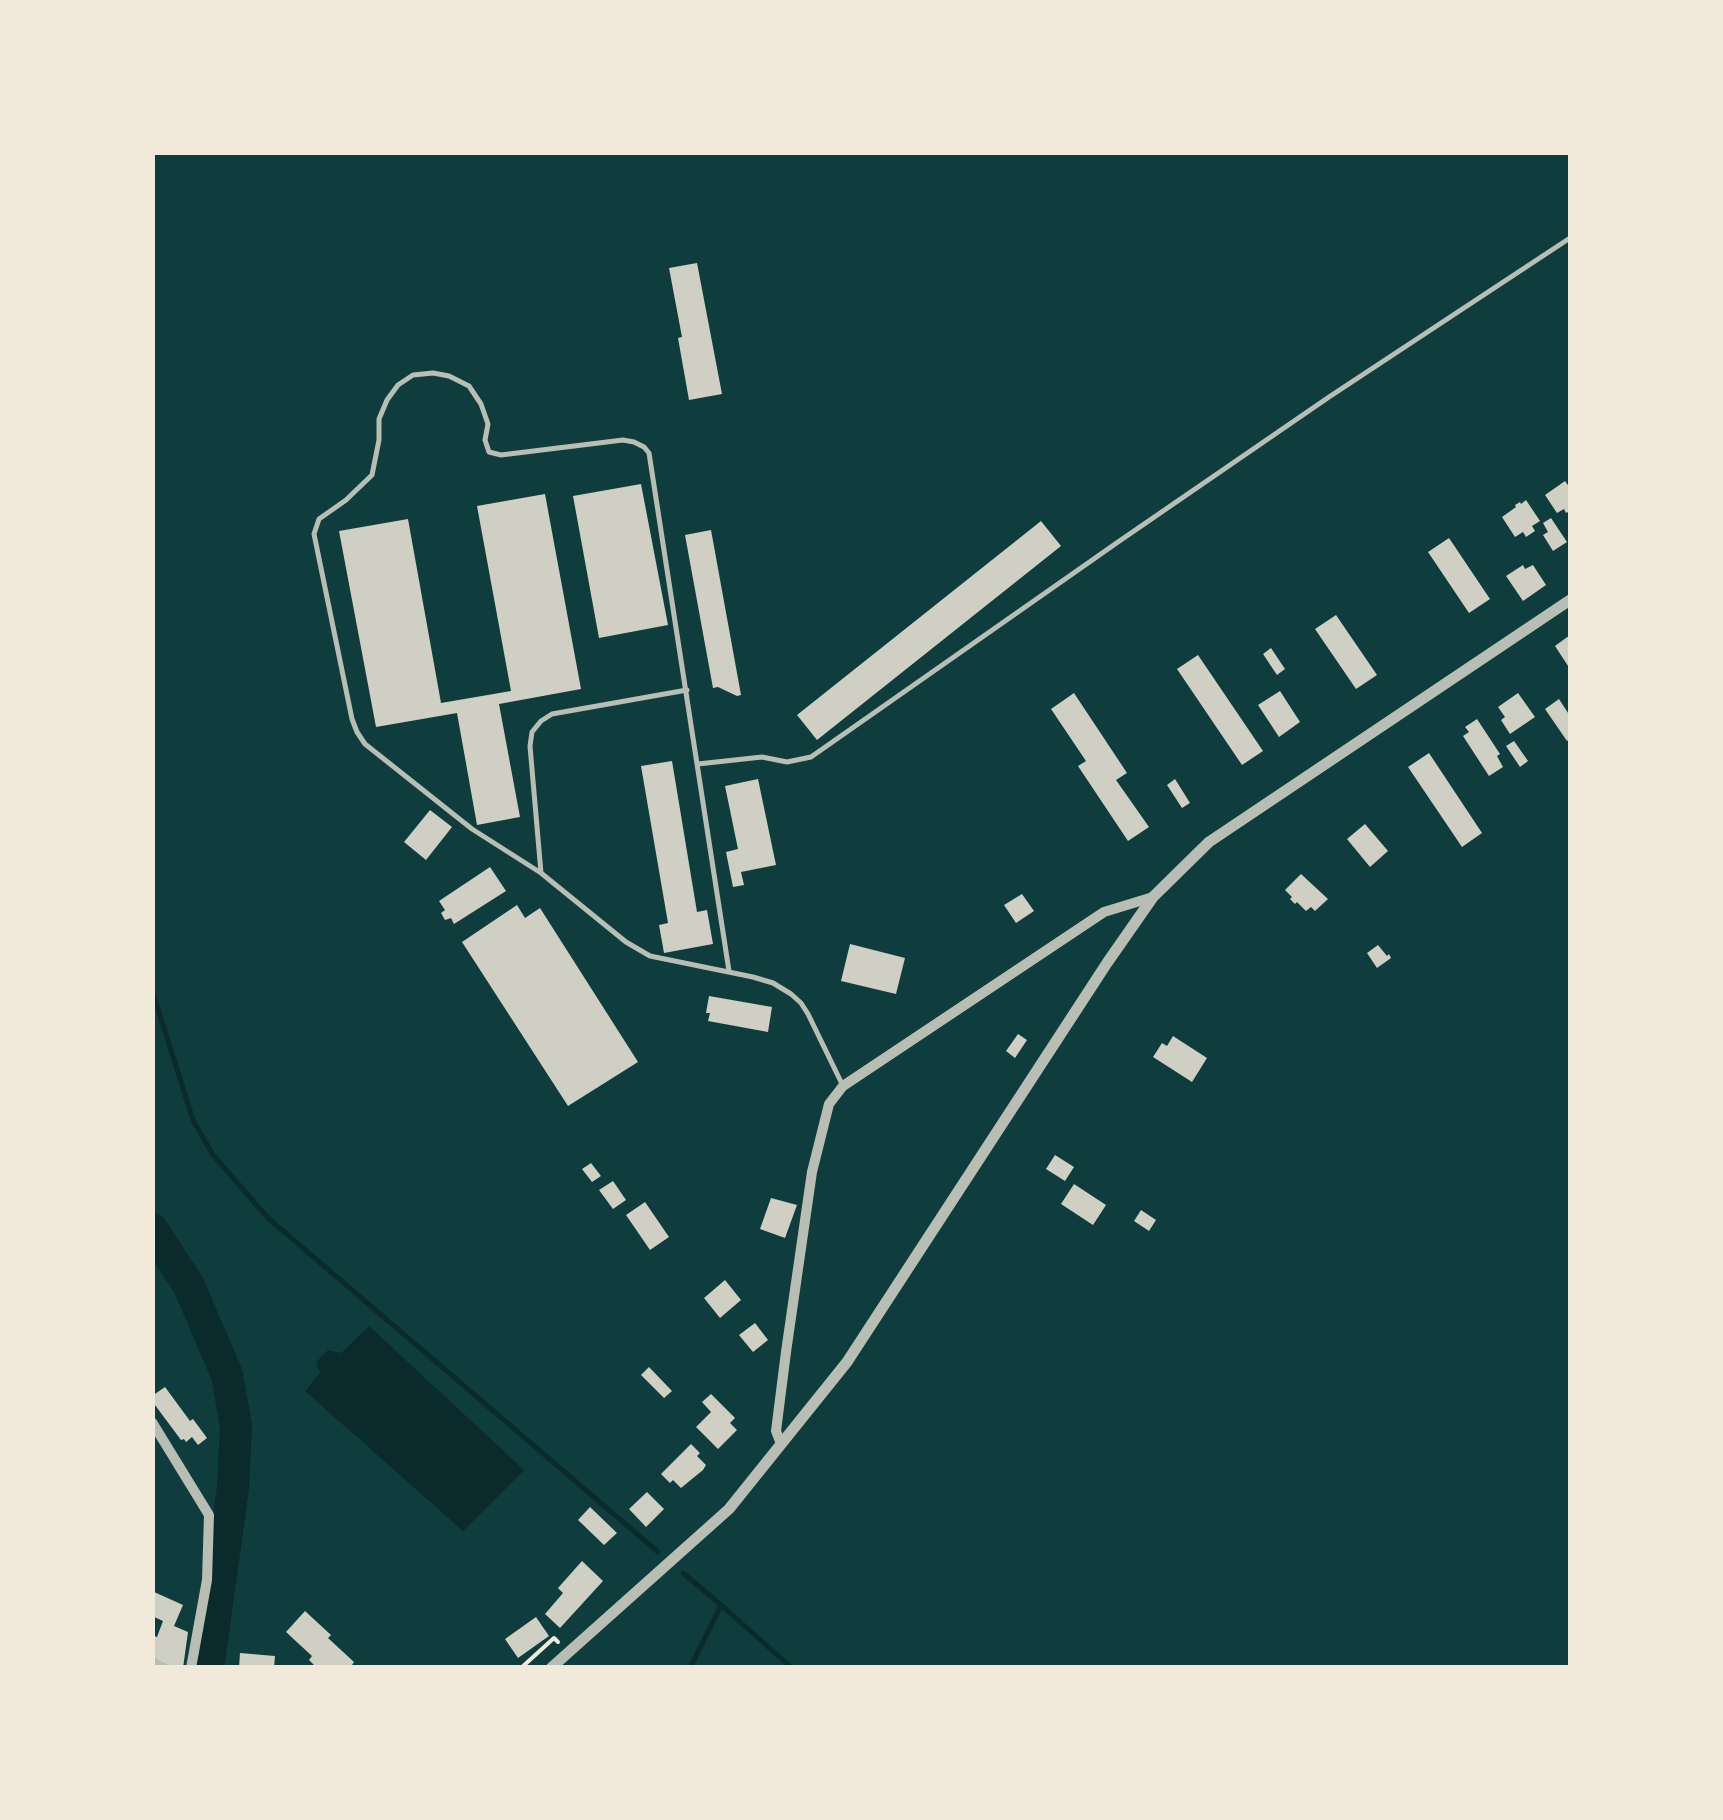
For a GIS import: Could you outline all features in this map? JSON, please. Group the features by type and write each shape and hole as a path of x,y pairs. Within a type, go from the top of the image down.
{"street":[{"path":"551,1668 729,1509 847,1362 1153,897 1209,842 1570,600"},
{"path":"781,1444 776,1431 812,1172 829,1104 843,1086 1104,912 1153,897"},
{"path":"152,1422 209,1515 207,1580 192,1668"},
{"path":"152,1662 163,1668"}],"lane":[{"path":"698,764 762,757 787,762 810,757 1118,542 1570,238"},
{"path":"730,971 650,453 644,446 622,440 501,455 489,452 485,440 488,424 481,404 468,386 449,376 413,375 386,400 379,419 372,475 319,519 314,534 356,732 365,744 472,829 542,873 626,942 650,956 773,982 801,1003 843,1086"},
{"path":"542,873 530,746 532,732 540,720 552,714 687,690"}],"path":[{"path":"521,1668 554,1638 568,1653"}],"water":[{"path":"369,1326 524,1470 463,1531 305,1391 320,1373 316,1362 328,1350 341,1353"}],"building":[{"path":"697,263 722,394 689,400 669,268"},
{"path":"1565,481 1570,488 1570,511 1557,513 1545,495"},
{"path":"641,484 668,625 599,638 573,496"},
{"path":"545,494 581,689 499,704 520,817 477,825 457,713 376,727 339,531 408,519 441,703 511,691 477,506"},
{"path":"1526,500 1540,521 1526,537 1523,532 1515,537 1502,517"},
{"path":"1551,518 1567,542 1553,551 1543,535 1548,532 1543,523"},
{"path":"1041,521 1061,546 817,740 797,715"},
{"path":"711,530 741,695 737,696 713,688 685,535"},
{"path":"1449,538 1490,599 1469,613 1428,552"},
{"path":"1523,565 1525,569 1533,565 1546,585 1523,601 1506,576"},
{"path":"1336,615 1377,675 1356,689 1315,629"},
{"path":"1570,635 1570,669 1555,646"},
{"path":"1271,648 1285,669 1277,675 1263,654"},
{"path":"1198,655 1263,751 1242,765 1177,669"},
{"path":"1280,691 1300,722 1279,737 1258,705"},
{"path":"1074,693 1127,773 1116,780 1149,827 1128,841 1078,766 1086,761 1051,709"},
{"path":"1518,693 1535,717 1510,734 1498,707"},
{"path":"1559,699 1570,716 1567,741 1545,709"},
{"path":"1477,719 1500,754 1497,756 1503,767 1489,776 1463,736 1469,732 1465,727"},
{"path":"1514,741 1528,761 1520,767 1506,746"},
{"path":"1429,753 1482,833 1462,847 1408,767"},
{"path":"672,761 697,912 707,910 713,944 664,953 659,925 668,923 641,766"},
{"path":"758,779 776,865 741,872 744,885 733,887 726,852 738,849 725,786"},
{"path":"1175,779 1190,803 1182,808 1167,785"},
{"path":"430,810 452,827 426,860 404,842"},
{"path":"1365,824 1388,851 1370,867 1347,839"},
{"path":"490,867 506,891 454,924 451,918 445,920 441,913 445,910 439,901"},
{"path":"1301,874 1328,899 1315,911 1295,904 1285,890"},
{"path":"1022,894 1034,911 1016,923 1004,905"},
{"path":"517,905 525,918 540,908 638,1062 568,1106 462,942"},
{"path":"850,944 905,958 896,994 841,981"},
{"path":"1378,945 1391,958 1377,968 1367,953"},
{"path":"709,996 772,1007 768,1032 708,1021"},
{"path":"1018,1034 1027,1040 1015,1058 1006,1051"},
{"path":"1173,1036 1207,1058 1192,1082 1153,1057 1162,1043 1167,1046"},
{"path":"1055,1155 1074,1167 1065,1181 1046,1169"},
{"path":"591,1163 601,1176 592,1182 582,1169"},
{"path":"613,1181 626,1200 613,1209 599,1190"},
{"path":"1074,1184 1106,1205 1093,1225 1061,1204"},
{"path":"771,1198 797,1205 785,1238 760,1229"},
{"path":"645,1202 669,1237 650,1250 626,1215"},
{"path":"1141,1210 1156,1220 1149,1231 1134,1221"},
{"path":"725,1280 741,1300 720,1318 704,1298"},
{"path":"755,1323 768,1340 753,1352 739,1335"},
{"path":"649,1367 672,1391 664,1398 641,1375"},
{"path":"165,1387 207,1438 198,1445 192,1437 186,1442 181,1440 152,1401 152,1396"},
{"path":"711,1394 735,1418 730,1423 737,1430 718,1449 696,1427 711,1412 702,1402"},
{"path":"691,1444 706,1465 681,1488 661,1474"},
{"path":"647,1492 664,1509 646,1527 629,1509"},
{"path":"590,1507 617,1533 604,1545 578,1520"},
{"path":"582,1561 603,1581 560,1628 545,1614 563,1593 558,1588"},
{"path":"152,1591 183,1605 174,1626 188,1632 183,1668 173,1668 152,1657 152,1635 157,1637 163,1621 152,1616"},
{"path":"305,1611 354,1662 350,1668 317,1668 309,1660 312,1656 286,1632"},
{"path":"536,1617 549,1636 518,1658 505,1639"},
{"path":"240,1653 275,1656 274,1668 239,1668"}],"waterway":[{"path":"152,990 193,1120 213,1155 269,1219 658,1552"},
{"path":"152,1229 189,1286 227,1375 236,1426 233,1488 208,1668"},
{"path":"683,1573 721,1605 690,1668"},
{"path":"721,1605 792,1668"}]}
